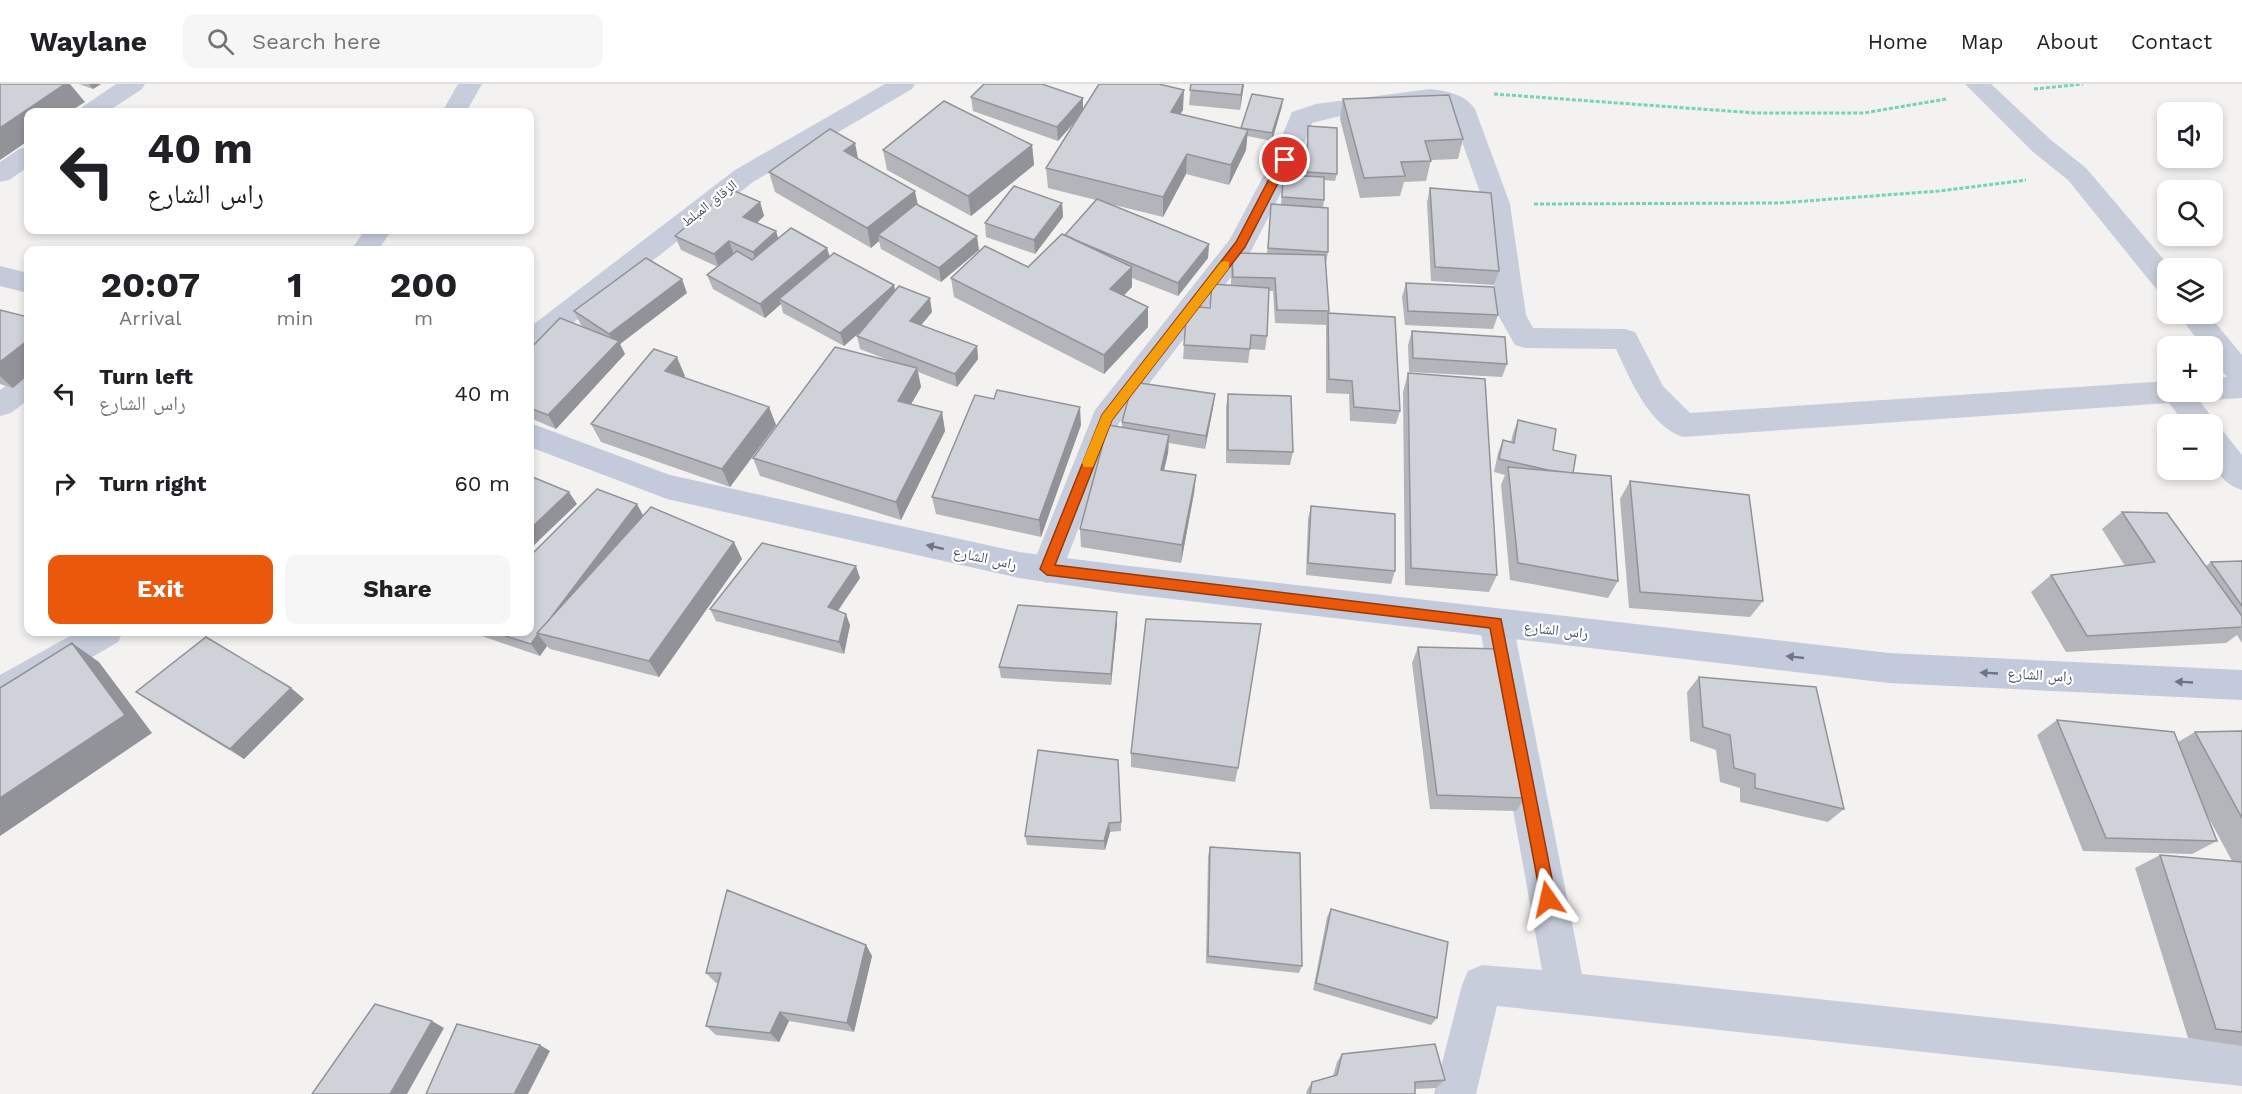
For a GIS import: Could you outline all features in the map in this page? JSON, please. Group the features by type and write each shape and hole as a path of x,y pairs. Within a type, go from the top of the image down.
{"street":[{"path":"97,108 133,84"},
{"path":"456,108 470,84"},
{"name":"الزقاق المبلط","path":"534,339 744,176 903,84"},
{"path":"1981,89 2042,146 2077,174 2157,271"},
{"path":"1047,569 1106,418 1241,244 1285,160 1301,118 1316,112 1394,94 1446,99 1463,109 1497,204 1512,315 1525,338 1625,339 1652,393 1683,425 2157,393"},
{"path":"0,174 24,158"},
{"path":"0,276 24,282"},
{"path":"2200,324 2242,375"},
{"path":"2223,388 2242,387"},
{"path":"0,405 24,388"},
{"path":"2185,402 2194,414"},
{"name":"راس الشارع","path":"534,437 667,487 1019,566 1889,668 2242,685"},
{"path":"2223,453 2242,478"},
{"path":"1496,623 1566,992"},
{"path":"0,693 99,636"},
{"path":"1455,1094 1482,985 1566,992 2242,1065"}],"path":[{"path":"1483,93 1756,114 1864,113 1981,89 2083,84"},
{"path":"1497,204 1779,202 1939,191 2077,174"}],"building":[{"path":"0,84 65,84 30,108 24,108 24,112 0,128"},
{"path":"984,84 1042,84 1083,98 1057,127 971,97"},
{"path":"1099,84 1159,84 1184,90 1171,112 1248,130 1231,165 1187,154 1163,197 1046,168"},
{"path":"1191,84 1243,84 1241,95 1190,90"},
{"path":"1252,94 1283,99 1272,133 1241,128"},
{"path":"1449,95 1463,139 1425,141 1431,161 1401,162 1405,176 1364,178 1343,99"},
{"path":"944,101 1032,145 968,196 883,150"},
{"path":"1308,126 1337,128 1337,174 1307,172"},
{"path":"830,129 855,143 844,151 915,191 867,228 769,172"},
{"path":"1283,175 1324,177 1324,200 1282,197"},
{"path":"1014,186 1062,203 1034,240 985,223"},
{"path":"1430,188 1491,193 1499,271 1435,267"},
{"path":"730,189 760,202 743,217 776,231 753,252 729,241 714,254 675,236"},
{"path":"1097,199 1209,244 1178,283 1065,235"},
{"path":"916,204 977,236 939,268 878,235"},
{"path":"1271,204 1328,208 1328,252 1268,248"},
{"path":"791,228 827,248 760,304 707,275 737,251 752,260"},
{"path":"1062,234 1132,267 1110,289 1148,307 1104,355 951,278 985,246 1028,267"},
{"path":"834,253 894,285 840,333 779,299"},
{"path":"1232,253 1325,255 1329,311 1277,310 1275,278 1233,277"},
{"path":"646,258 682,279 609,334 574,311"},
{"path":"1406,283 1494,287 1498,315 1408,311"},
{"path":"1212,284 1269,288 1267,336 1251,335 1250,349 1184,345 1187,306 1210,308"},
{"path":"899,286 930,298 910,321 977,346 955,374 857,336"},
{"path":"0,310 24,316 24,343 0,362"},
{"path":"1328,313 1395,317 1400,411 1354,407 1352,381 1329,379"},
{"path":"560,318 619,341 548,415 534,410 534,345"},
{"path":"1412,331 1505,337 1507,364 1413,358"},
{"path":"835,347 917,368 898,401 942,412 896,502 753,458"},
{"path":"654,349 677,357 665,371 769,407 722,469 591,424"},
{"path":"1408,373 1485,379 1497,575 1411,568"},
{"path":"1133,382 1215,394 1206,436 1122,422"},
{"path":"997,390 1080,407 1039,520 932,497 975,395 994,399"},
{"path":"1228,394 1291,396 1293,452 1228,450"},
{"path":"1518,420 1556,429 1553,450 1576,455 1573,473 1499,459 1503,440 1514,443"},
{"path":"1108,425 1169,435 1161,470 1196,475 1182,545 1080,529"},
{"path":"1508,467 1611,476 1618,581 1518,563"},
{"path":"534,478 569,492 534,525"},
{"path":"1630,481 1749,495 1763,601 1640,592"},
{"path":"597,489 637,504 537,633 531,644 506,636 534,636 534,552"},
{"path":"1311,506 1395,514 1395,571 1308,563"},
{"path":"651,507 734,542 649,661 537,633"},
{"path":"2122,512 2167,513 2242,616 2242,627 2087,636 2051,575 2155,562"},
{"path":"762,543 856,566 828,607 846,614 839,642 710,609"},
{"path":"2242,561 2242,606 2211,562"},
{"path":"1018,605 1117,612 1111,674 999,667"},
{"path":"1146,619 1261,624 1238,768 1131,753"},
{"path":"206,637 291,688 230,749 136,692"},
{"path":"72,643 125,715 0,798 0,688"},
{"path":"1418,647 1500,649 1525,798 1437,795"},
{"path":"1699,677 1816,687 1844,809 1755,788 1755,774 1734,768 1730,735 1703,727"},
{"path":"2057,720 2174,732 2217,841 2106,838"},
{"path":"2242,731 2242,818 2195,732"},
{"path":"1038,750 1118,760 1121,822 1109,823 1104,841 1025,836"},
{"path":"1210,847 1300,853 1302,966 1208,956"},
{"path":"2160,855 2242,862 2242,1032 2216,1029"},
{"path":"727,890 866,945 847,1023 780,1012 770,1033 706,1026 721,973 706,973"},
{"path":"1331,909 1448,942 1437,1018 1316,983"},
{"path":"375,1004 432,1021 390,1094 312,1094"},
{"path":"457,1024 540,1045 514,1094 426,1094"},
{"path":"1435,1044 1445,1080 1415,1082 1415,1094 1310,1094 1312,1082 1337,1075 1342,1054"}],"slow traffic":[{"path":"1089,463 1106,418 1225,265"}],"route":[{"path":"1285,160 1241,244 1158,354 1106,418 1047,569 1496,623 1548,899"}]}
